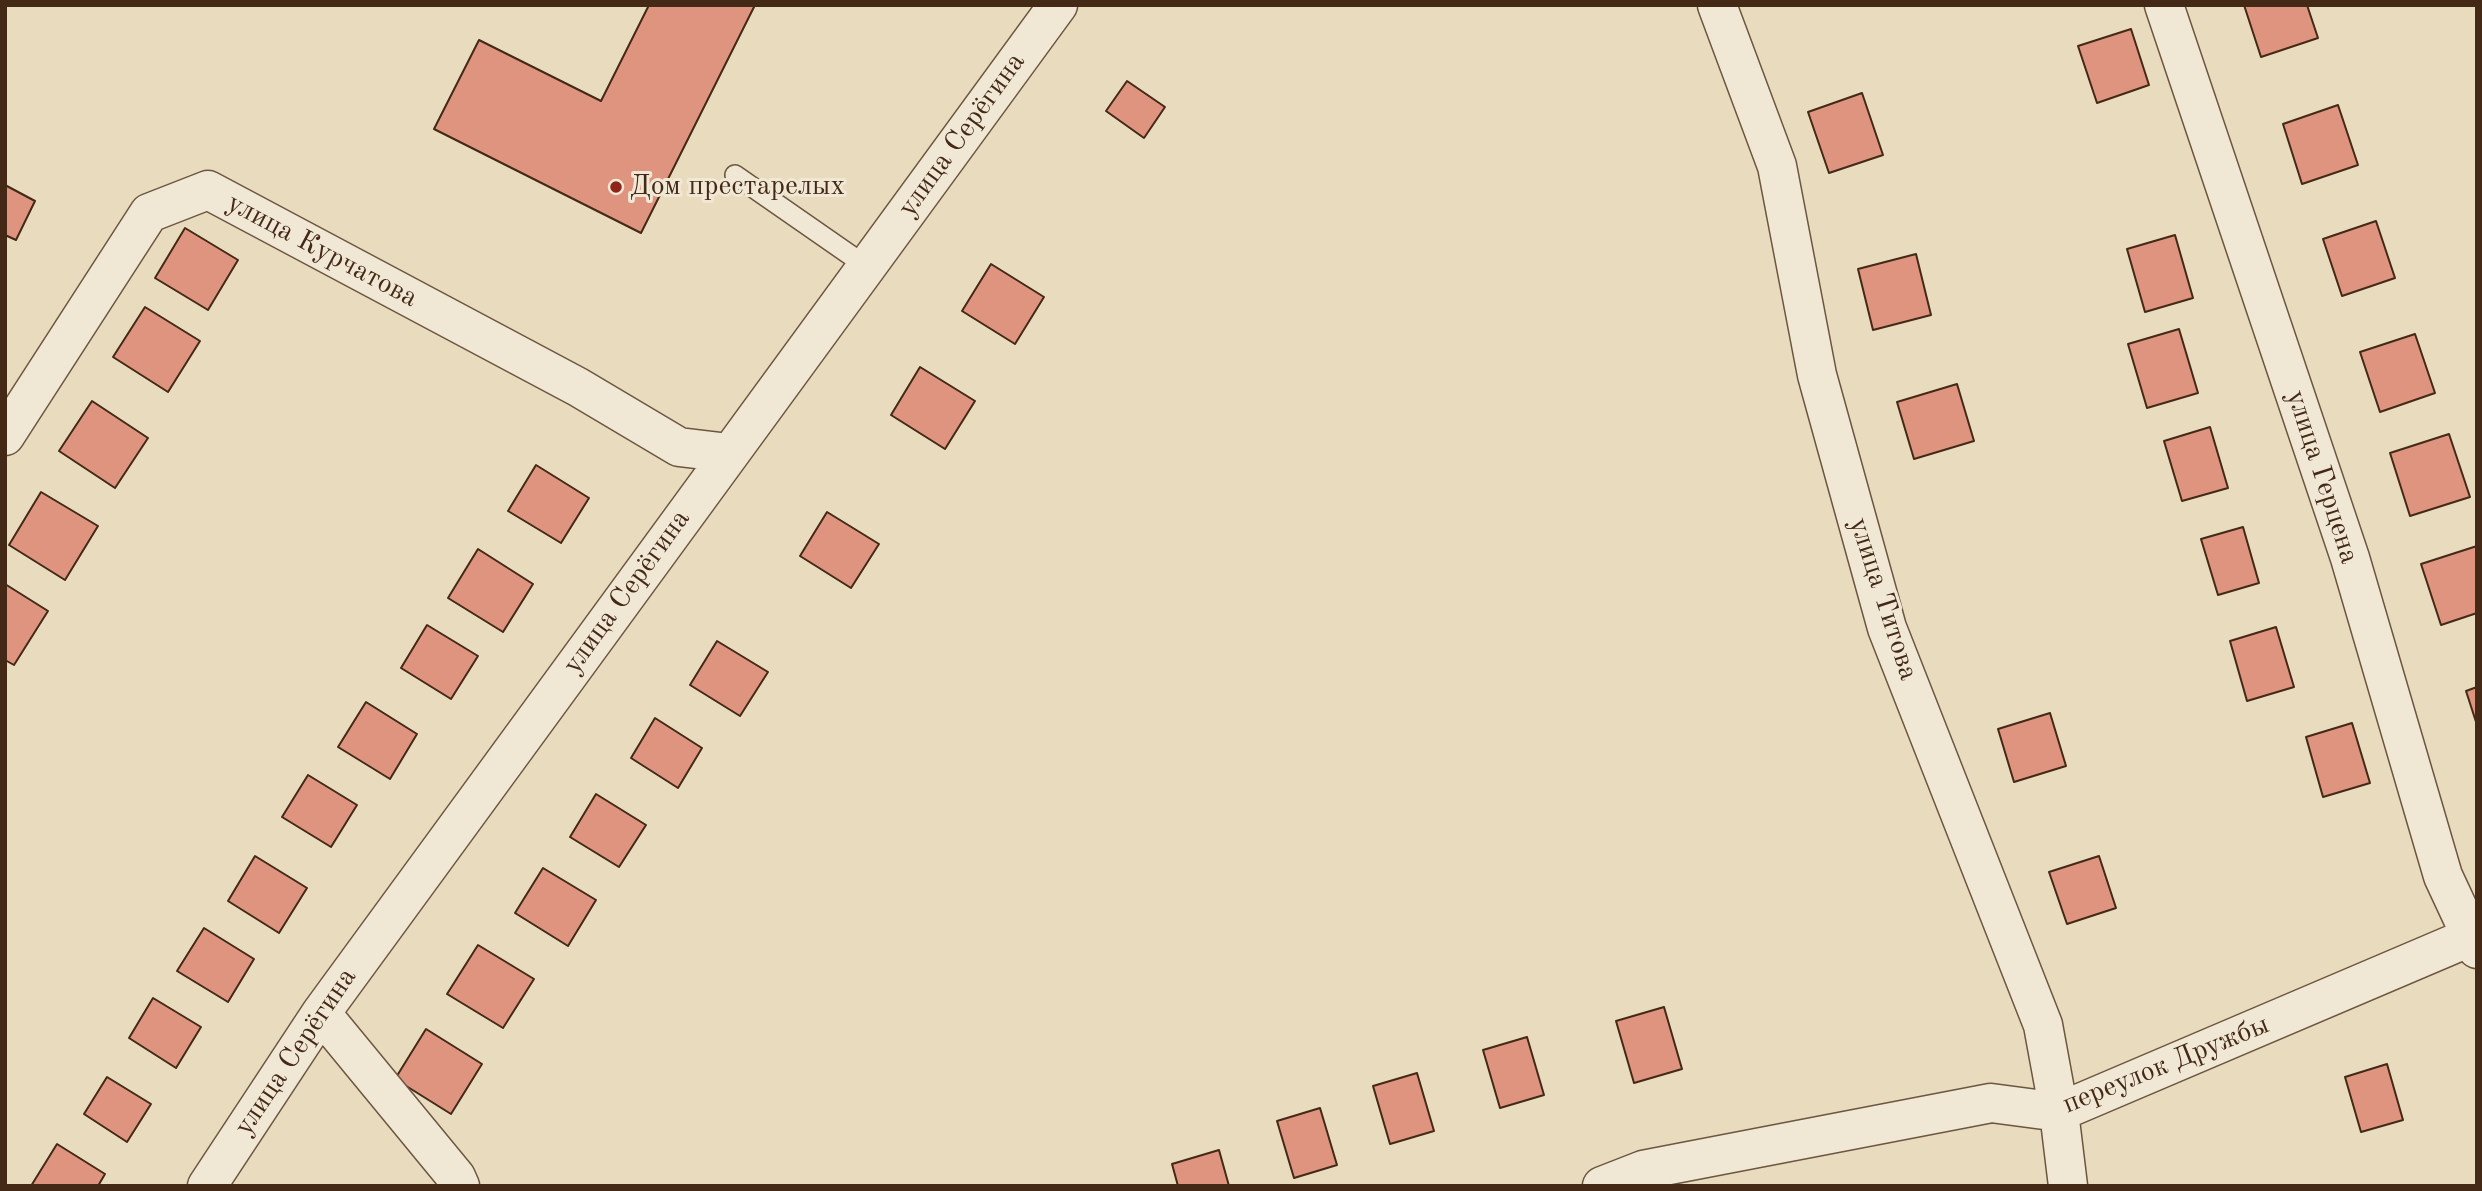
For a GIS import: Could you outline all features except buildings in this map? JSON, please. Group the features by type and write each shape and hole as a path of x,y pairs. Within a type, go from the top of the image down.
{"street":[{"name":"улица Серёгина","path":"207,1186 321,1013 1058,5"},
{"name":"улица Титова","path":"1717,5 1777,166 1817,375 1887,628 2043,1025 2059,1112 2068,1186"},
{"name":"улица Герцена","path":"2164,5 2350,558 2443,876 2475,940"},
{"name":"улица Курчатова","path":"5,436 149,213 208,190 578,387 679,447 729,453"},
{"name":"переулок Дружбы","path":"1602,1186 1643,1170 1991,1103 2059,1112 2475,940"},
{"path":"321,1013 448,1167 460,1186"}],"lane":[{"path":"735,175 866,266"}],"place":[{"name":"Дом престарелых","path":"616,187"}]}
